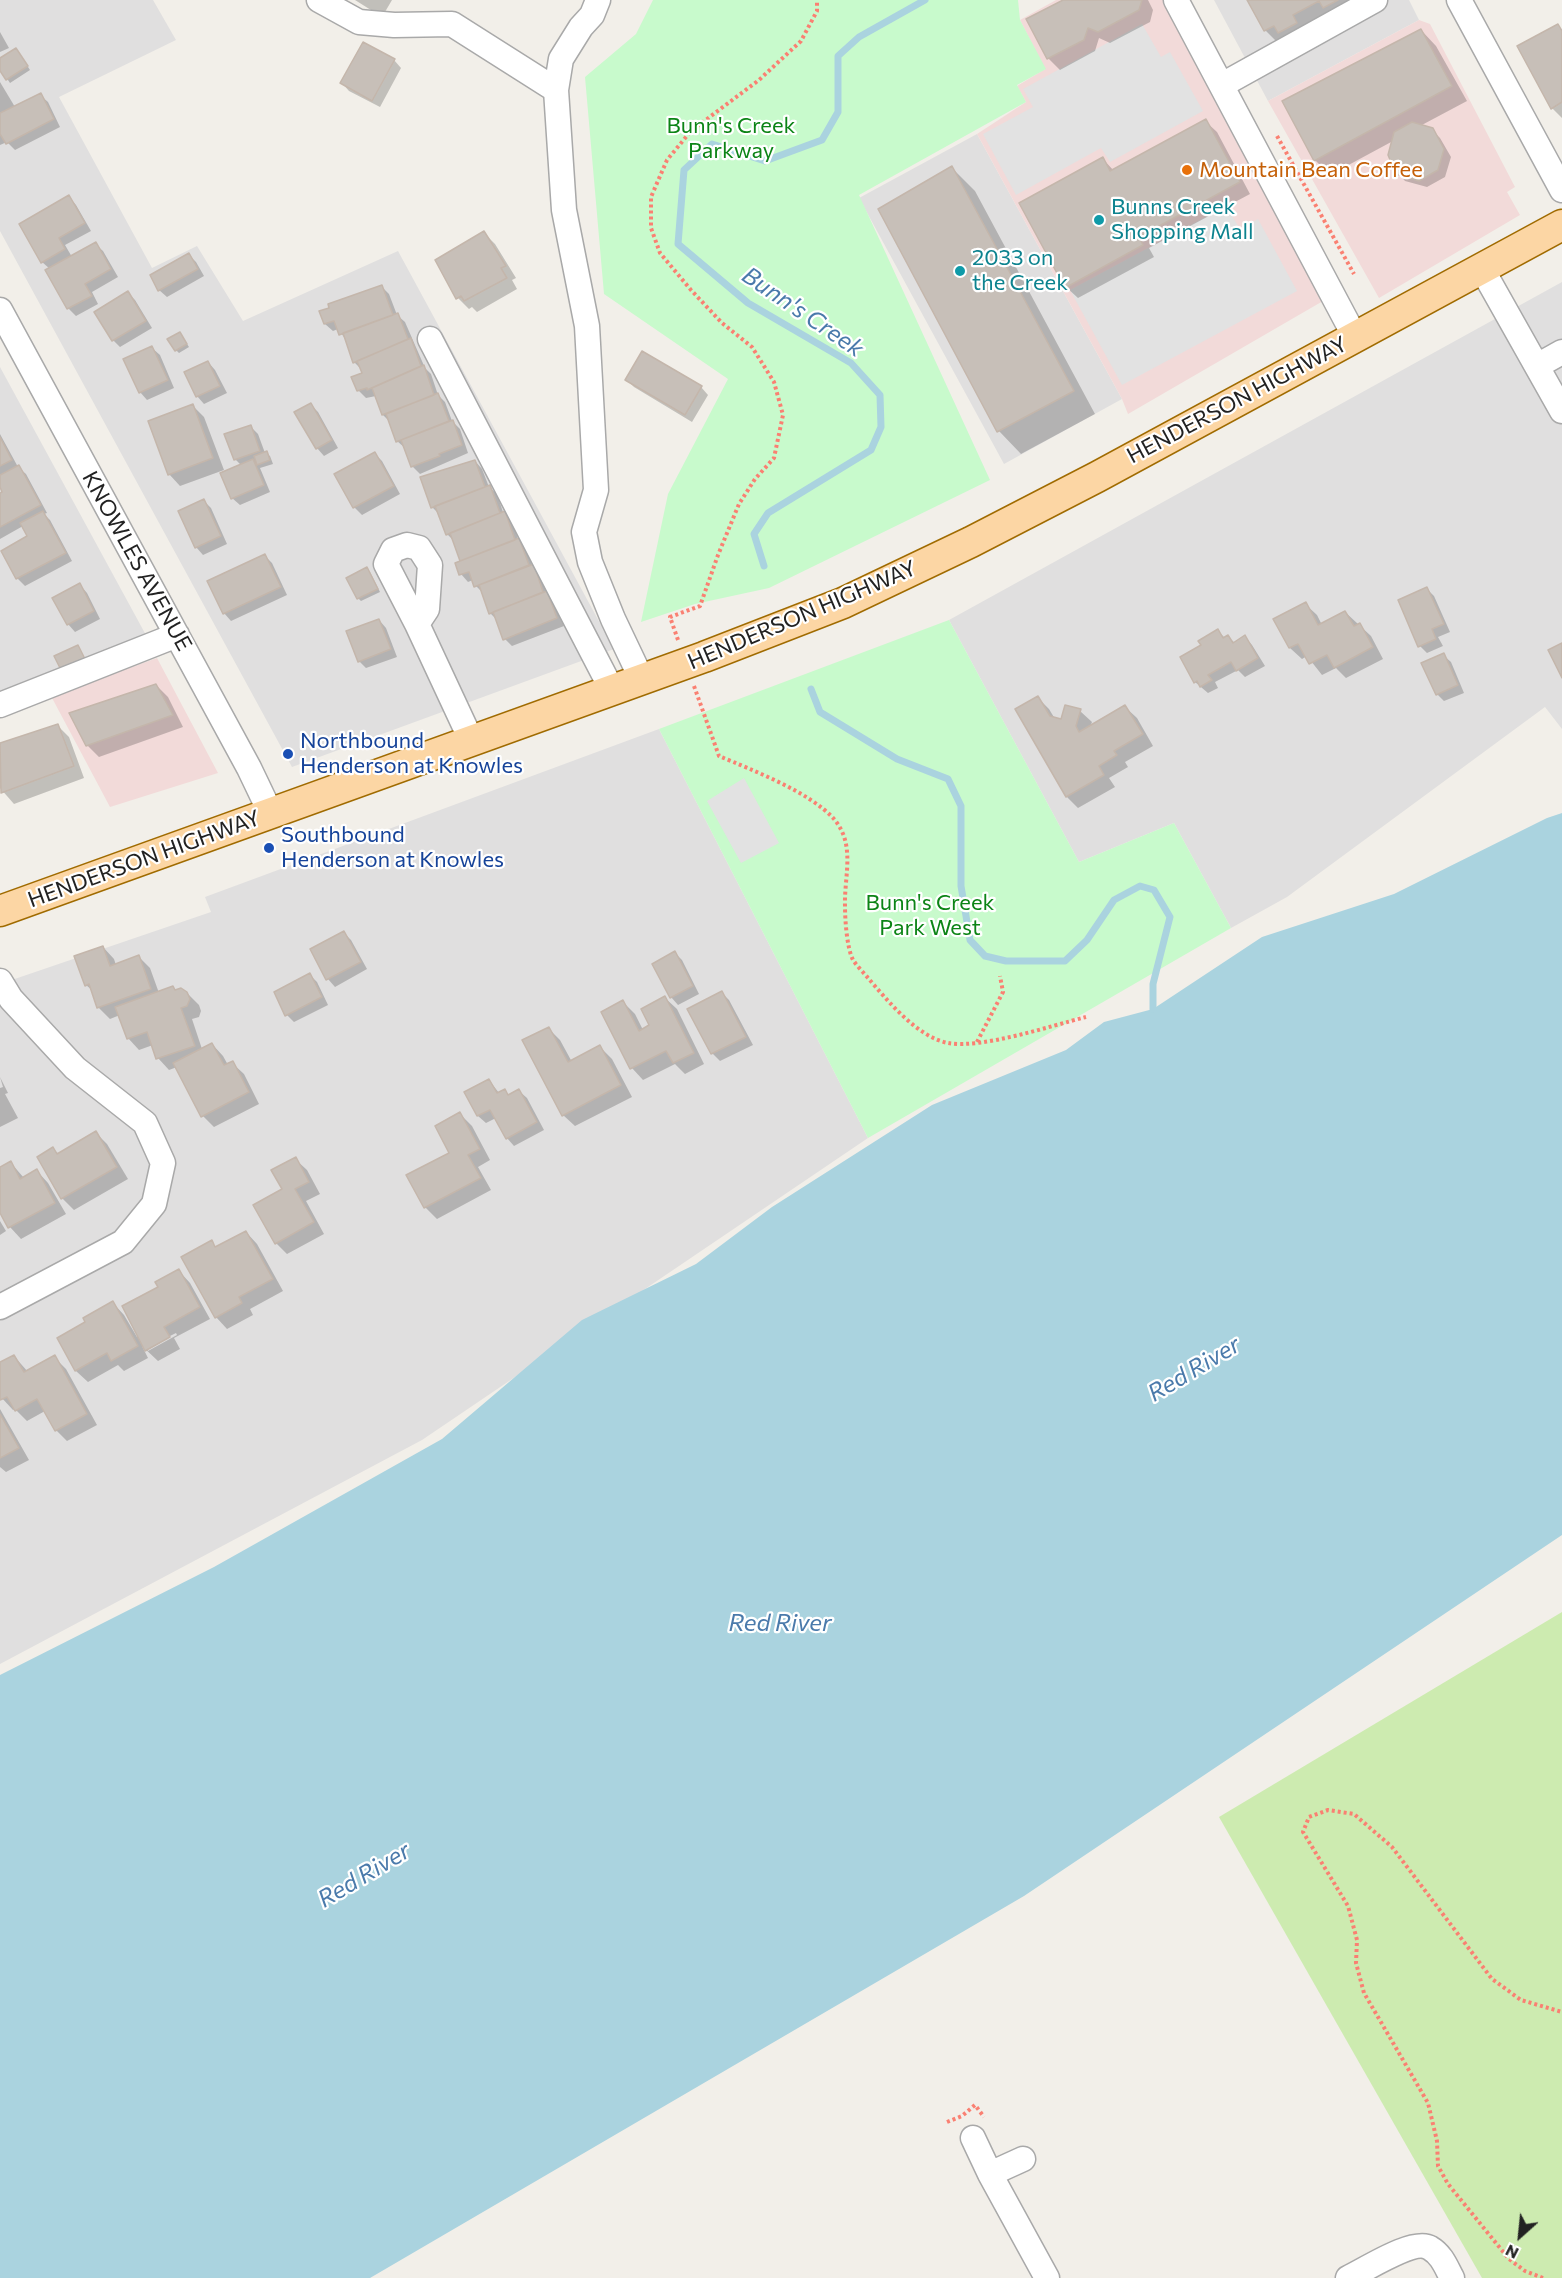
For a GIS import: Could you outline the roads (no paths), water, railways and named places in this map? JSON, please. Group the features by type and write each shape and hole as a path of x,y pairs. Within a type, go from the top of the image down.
{"main road":[{"name":"HENDERSON HIGHWAY","path":"0,911 686,664 843,603 971,542 1097,477 1562,225"}],"street":[{"path":"320,0 359,22 394,25 452,24 556,90"},
{"path":"598,0 592,15 581,27 561,59 556,90 564,210 587,326 596,490 584,532 590,562 613,619 642,680"},
{"path":"1176,0 1355,337"},
{"path":"1222,86 1375,0"},
{"path":"1459,0 1562,190"},
{"path":"1482,269 1562,411"},
{"name":"KNOWLES AVENUE","path":"0,310 249,768 271,814"},
{"path":"430,339 612,690"},
{"path":"1537,366 1562,352"},
{"path":"417,624 472,742"},
{"path":"0,705 177,635"},
{"path":"0,981 11,999 75,1068 145,1123 163,1162 154,1204 123,1242 0,1307"},
{"path":"973,2138 1046,2278"},
{"path":"990,2174 1023,2159"},
{"path":"1348,2278 1413,2246 1428,2246 1440,2256 1452,2278"}],"water":[{"name":"Red River","path":"1562,813 1562,1535 1024,1896 370,2278 0,2278 0,1675 214,1567 442,1439 582,1320 696,1264 772,1207 932,1105 1066,1050 1104,1022 1153,1009 1262,937 1394,894 1547,818"}],"waterway":[{"name":"Bunn's Creek","path":"764,566 754,534 768,513 871,450 881,427 880,395 851,363 748,303 678,244 684,170 712,144 765,161 822,140 838,112 838,56 859,37 925,0"},
{"name":"Bunn's Creek","path":"811,689 820,712 897,759 948,779 961,806 961,886 970,940 985,956 1006,961 1065,961 1087,940 1114,900 1140,886 1154,890 1170,917 1153,984 1153,1009"}],"place":[{"name":"Mountain Bean Coffee","path":"1187,170"},
{"name":"Bunns Creek Shopping Mall","path":"1099,220"},
{"name":"2033 on the Creek","path":"960,271"},
{"name":"Northbound Henderson at Knowles","path":"288,754"},
{"name":"Southbound Henderson at Knowles","path":"269,848"}],"park label":[{"name":"Bunn's Creek Parkway","path":"731,138"},
{"name":"Bunn's Creek Park West","path":"930,916"}]}
